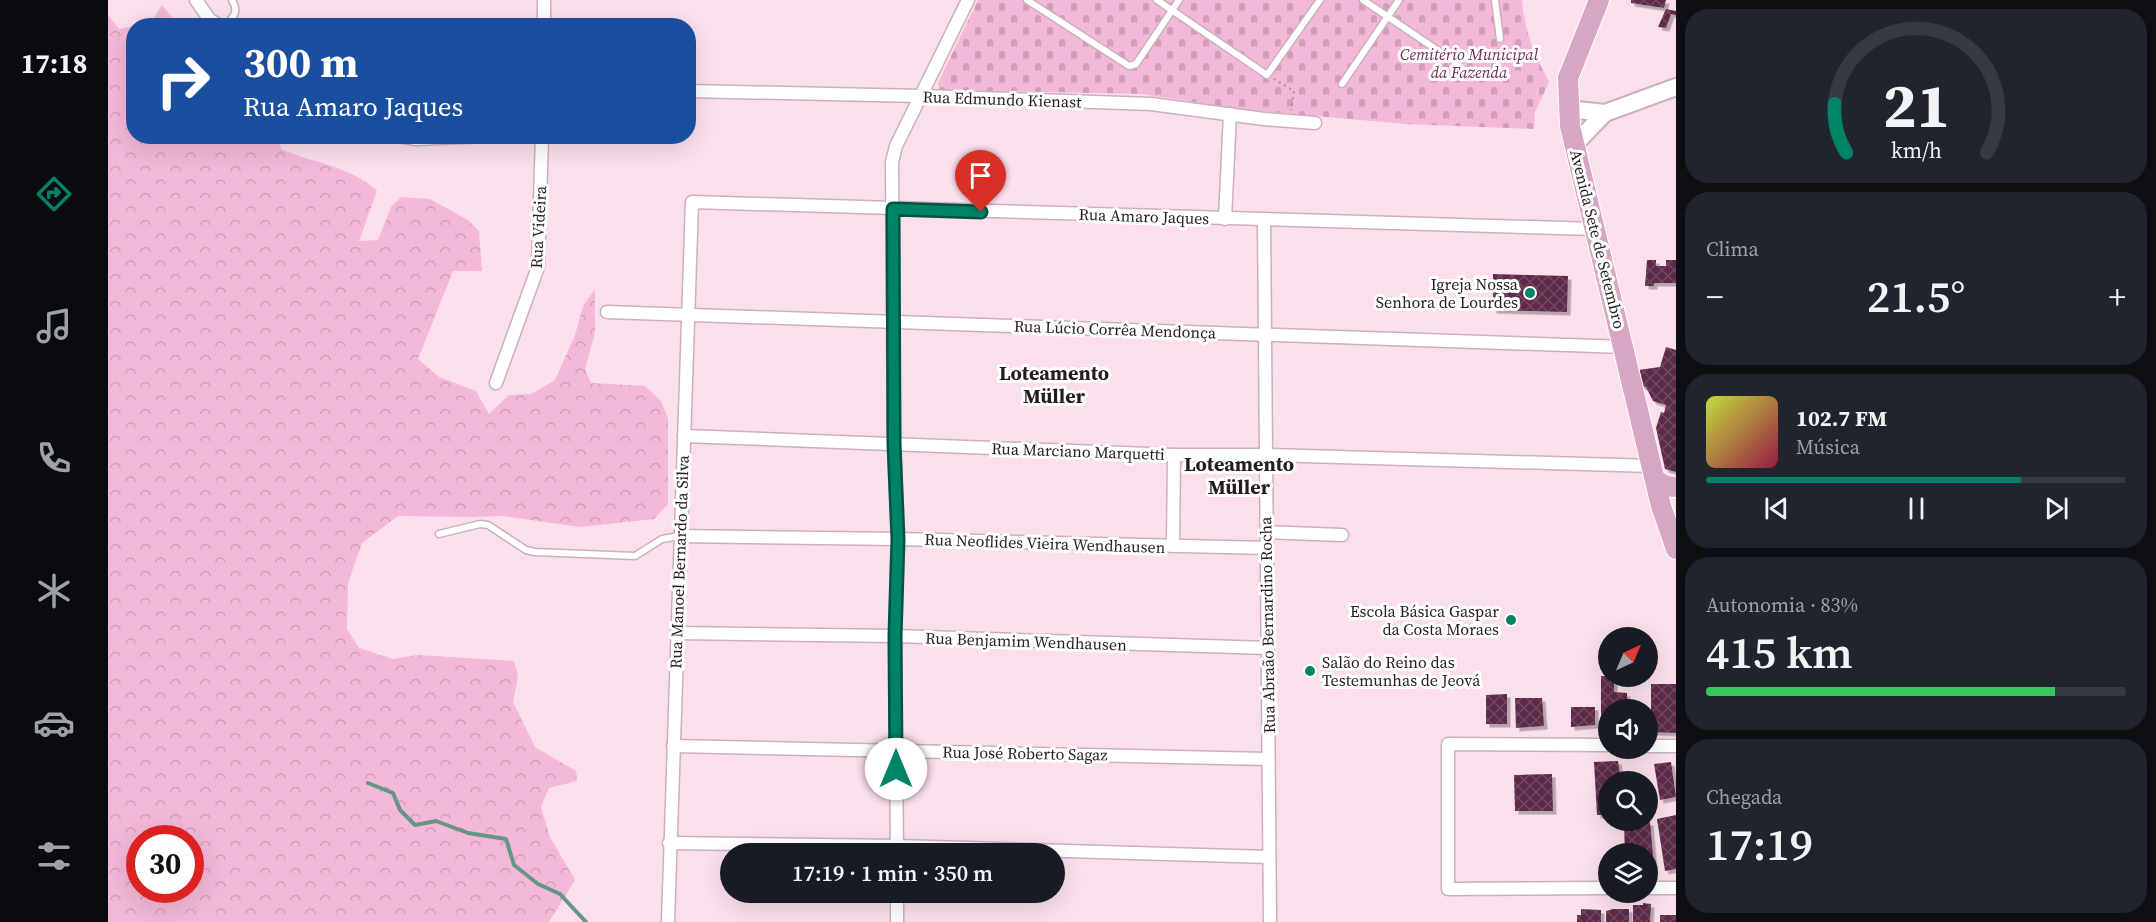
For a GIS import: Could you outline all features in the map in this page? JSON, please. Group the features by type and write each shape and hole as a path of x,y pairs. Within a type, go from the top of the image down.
{"main road":[{"name":"Avenida Sete de Setembro","path":"1599,0 1570,69 1567,89 1568,109 1661,506 1676,549"},
{"path":"1575,144 1605,113 1676,87"},
{"path":"1568,109 1605,113"},
{"path":"1654,473 1666,486 1676,487"}],"street":[{"path":"196,0 209,18"},
{"path":"544,0 544,18"},
{"path":"897,843 895,636 898,539 894,444 893,154 968,0"},
{"name":"Rua Edmundo Kienast","path":"696,91 1157,104 1315,123"},
{"path":"1225,219 1230,114"},
{"name":"Rua Videira","path":"496,383 538,267 542,144"},
{"name":"Rua Amaro Jaques","path":"692,202 1595,229"},
{"name":"Rua Manoel Bernardo da Silva","path":"668,922 692,202"},
{"name":"Rua Abraão Bernardino Rocha","path":"1264,220 1270,922"},
{"name":"Rua Lúcio Corrêa Mendonça","path":"607,312 1624,347"},
{"name":"Rua Marciano Marquetti","path":"684,436 1174,455 1266,455 1654,473"},
{"path":"1173,546 1174,455"},
{"path":"1266,532 1342,535"},
{"name":"Rua Neoflides Vieira Wendhausen","path":"680,536 1266,548"},
{"name":"Rua Benjamim Wendhausen","path":"677,633 895,636 1267,648"},
{"path":"1598,745 1448,744 1448,889 1598,888"},
{"name":"Rua José Roberto Sagaz","path":"673,746 1268,759"},
{"path":"1658,746 1676,746"},
{"path":"669,843 720,845"},
{"path":"1065,853 1269,857"},
{"path":"1658,888 1676,888"},
{"path":"897,903 897,922"}],"lane":[{"path":"231,18 236,9 232,0"},
{"path":"1027,0 1130,66 1136,64 1179,0"},
{"path":"1157,0 1267,75 1320,0"},
{"path":"1364,0 1458,64"},
{"path":"1342,84 1399,0"},
{"path":"1495,0 1500,39"},
{"path":"439,534 480,524 488,525 526,550 635,556 662,538 680,536"}],"path":[{"path":"1267,75 1294,91 1291,114"}],"green space":[{"name":"Cemitério Municipal da Fazenda","path":"978,0 1522,0 1531,43 1549,82 1535,112 1534,129 1406,124 1248,110 1142,94 939,90 938,83"},
{"path":"162,5 172,18 154,18"},
{"path":"108,15 119,29 126,28 126,144 280,144 281,149 293,154 343,170 377,191 359,241 378,240 391,207 401,197 430,199 468,220 479,231 482,271 453,271 418,359 439,377 476,391 489,414 509,395 531,394 555,380 575,335 583,306 595,289 595,333 585,369 591,383 645,386 661,401 668,418 668,504 654,519 580,527 503,516 398,516 362,543 348,583 347,629 359,648 393,659 417,655 514,661 518,677 513,702 535,747 576,771 577,781 549,788 541,807 550,837 575,880 549,922 108,922"}],"building":[{"path":"1631,0 1666,0 1664,8 1631,3"},
{"path":"1666,9 1676,11 1676,15 1671,14 1666,28 1658,27"},
{"path":"1647,260 1656,260 1656,266 1666,266 1666,260 1676,260 1676,283 1654,283 1654,286 1645,286"},
{"name":"Igreja Nossa Senhora de Lourdes","path":"1493,274 1568,276 1567,312 1493,310"},
{"path":"1666,347 1676,350 1676,472 1665,469 1656,428 1666,405 1653,401 1646,387 1641,386 1638,370 1660,367"},
{"path":"1658,684 1676,684 1676,733 1658,732 1658,699 1651,699 1651,687 1658,687"},
{"path":"1601,687 1614,687 1614,692 1627,693 1627,699 1601,699"},
{"path":"1507,694 1507,724 1486,724 1486,695"},
{"path":"1515,698 1542,698 1544,726 1516,728"},
{"path":"1571,707 1595,707 1595,725 1571,727"},
{"path":"1618,761 1619,771 1598,771 1598,815 1597,815 1594,762"},
{"path":"1671,762 1676,797 1660,800 1658,771 1655,771 1654,764"},
{"path":"1552,774 1553,811 1515,811 1514,775"},
{"path":"1676,815 1676,869 1665,871 1658,819"},
{"path":"1624,831 1651,831 1652,843 1625,843"},
{"path":"1643,903 1651,904 1650,922 1633,922 1633,905 1643,905"},
{"path":"1581,909 1601,910 1601,922 1577,922 1577,915 1581,915"},
{"path":"1629,909 1629,922 1606,922 1606,911"},
{"path":"1660,915 1676,915 1676,922 1660,922"}],"waterway":[{"path":"368,783 393,793 400,810 415,825 436,821 468,833 506,839 514,865 538,884 560,894 586,922"}],"place":[{"name":"Igreja Nossa Senhora de Lourdes","path":"1530,293"},
{"name":"Escola Básica Gaspar da Costa Moraes","path":"1511,620"},
{"name":"Salão do Reino das Testemunhas de Jeová","path":"1310,671"}],"district":[{"name":"Loteamento Müller","path":"1054,384"},
{"name":"Loteamento Müller","path":"1239,476"}],"route":[{"path":"896,769 895,636 898,539 894,444 893,209 981,212"}]}
